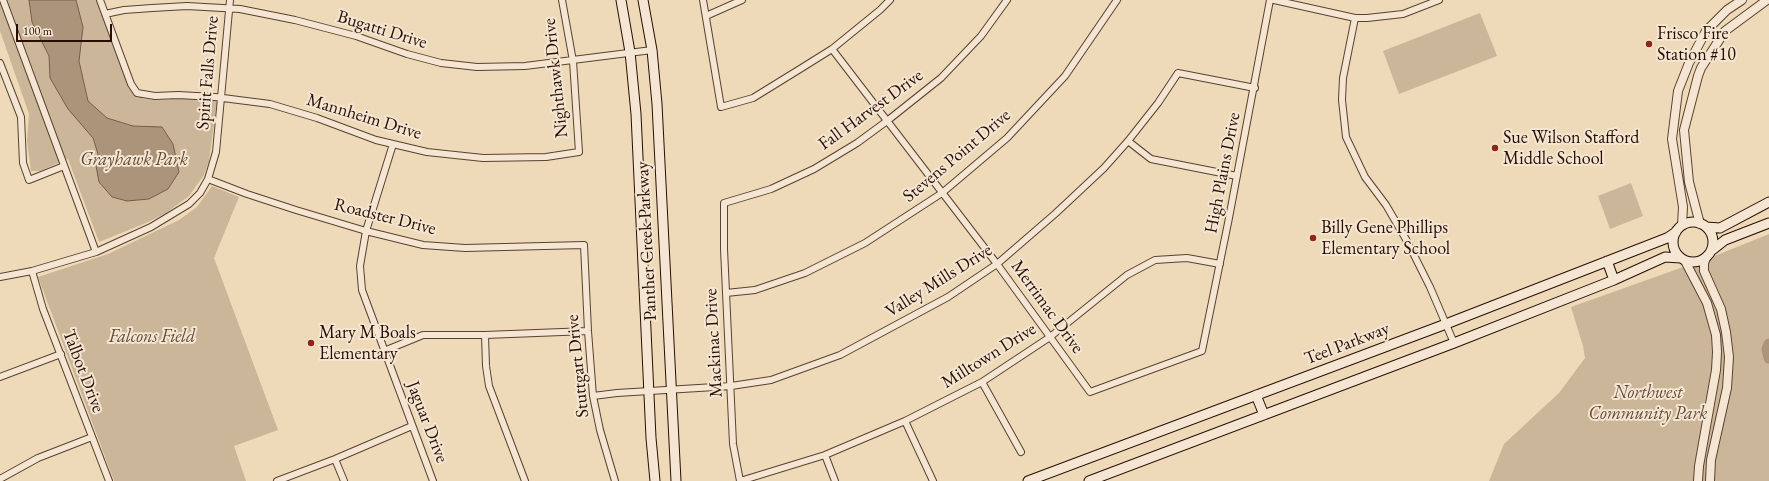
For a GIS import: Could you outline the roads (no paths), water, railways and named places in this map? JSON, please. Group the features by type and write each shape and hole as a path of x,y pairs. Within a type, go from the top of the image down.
{"main road":[{"name":"Panther Creek Parkway","path":"621,0 630,52 636,114 649,390 655,481"},
{"name":"Panther Creek Parkway","path":"643,0 652,50 657,104 670,389 676,481"},
{"path":"1769,202 1720,228 1688,223 1679,229 1673,242 1674,249 1683,259 1695,262 1725,240 1769,223"},
{"path":"1703,226 1712,238 1709,253"},
{"name":"Teel Parkway","path":"1028,481 1446,324 1667,238 1679,229"},
{"name":"Teel Parkway","path":"1089,481 1454,343 1614,280 1665,257 1683,259"},
{"path":"1607,261 1614,280"},
{"path":"1256,395 1264,415"}],"street":[{"path":"3,0 96,252"},
{"path":"100,0 105,14"},
{"name":"Spirit Falls Drive","path":"0,277 32,271 96,252 151,227 189,204 200,192 208,178 216,152 230,0"},
{"name":"Nighthawk Drive","path":"562,0 572,61 579,152"},
{"path":"703,0 720,107 753,98 832,49 890,0"},
{"path":"706,16 742,0"},
{"name":"Fall Harvest Drive","path":"724,203 770,189 814,169 857,143 941,78 981,36 1007,0"},
{"name":"Stevens Point Drive","path":"726,293 755,290 805,273 865,243 942,193 1007,138 1065,76 1117,0"},
{"name":"High Plains Drive","path":"1090,392 1202,351 1270,0"},
{"path":"1274,0 1355,18 1379,18 1403,14 1439,0"},
{"path":"1679,229 1683,206 1672,139 1678,91 1689,63 1706,31 1727,10 1742,0"},
{"path":"1703,226 1689,182 1684,130 1698,76 1701,68 1725,31 1767,0"},
{"name":"Bugatti Drive","path":"105,14 124,10 187,6 229,8 274,16 356,36 407,54 440,63 477,67 524,66 652,50"},
{"name":"Mannheim Drive","path":"105,14 131,84 137,93 155,96 178,95 221,98 270,104 393,144 427,152 483,158 546,157 579,152"},
{"path":"1355,18 1343,78 1342,100 1346,137 1365,177 1386,205 1407,241 1428,283 1454,343"},
{"name":"Merrimac Drive","path":"832,49 997,264 1090,392"},
{"path":"0,63 21,117 23,163 29,180 64,166"},
{"name":"Valley Mills Drive","path":"593,396 649,390 731,386 772,380 840,355 948,297 997,264 1067,203 1104,168 1128,141 1158,103 1178,73 1254,88"},
{"path":"1128,141 1151,159 1237,176"},
{"name":"Jaguar Drive","path":"393,144 366,231 360,266 362,290 433,481"},
{"name":"Roadster Drive","path":"208,178 247,194 366,231 423,245 465,248 584,245"},
{"name":"Mackinac Drive","path":"724,203 726,293 733,444 740,481"},
{"name":"Stuttgart Drive","path":"584,245 593,396 600,430 615,481"},
{"path":"1709,253 1704,263 1704,271 1721,309 1729,357 1727,388 1711,460 1710,481"},
{"name":"Milltown Drive","path":"740,481 825,455 905,421 982,382 1050,337 1127,275 1155,260 1187,258 1220,264"},
{"path":"1683,259 1707,303 1712,318 1716,346 1716,370 1701,450 1698,481"},
{"name":"Talbot Drive","path":"32,271 41,302 109,481"},
{"path":"384,351 423,335 485,335 588,330"},
{"path":"485,335 486,366 489,386 525,481"},
{"path":"0,377 61,354"},
{"path":"982,382 1021,452"},
{"path":"905,421 933,481"},
{"path":"277,481 335,459 412,426"},
{"path":"0,479 38,458 92,437"},
{"path":"825,455 835,481"},
{"path":"335,459 344,481"}],"waterway":[{"path":"1769,344 1767,349 1769,358"}],"place":[{"name":"Frisco Fire Station #10","path":"1649,44"},
{"name":"Sue Wilson Stafford Middle School","path":"1495,148"},
{"name":"Billy Gene Phillips Elementary School","path":"1313,238"},
{"name":"Mary M Boals Elementary","path":"311,343"}],"park label":[{"name":"Grayhawk Park","path":"134,160"},
{"name":"Falcons Field","path":"152,337"},
{"name":"Northwest Community Park","path":"1648,403"}]}
